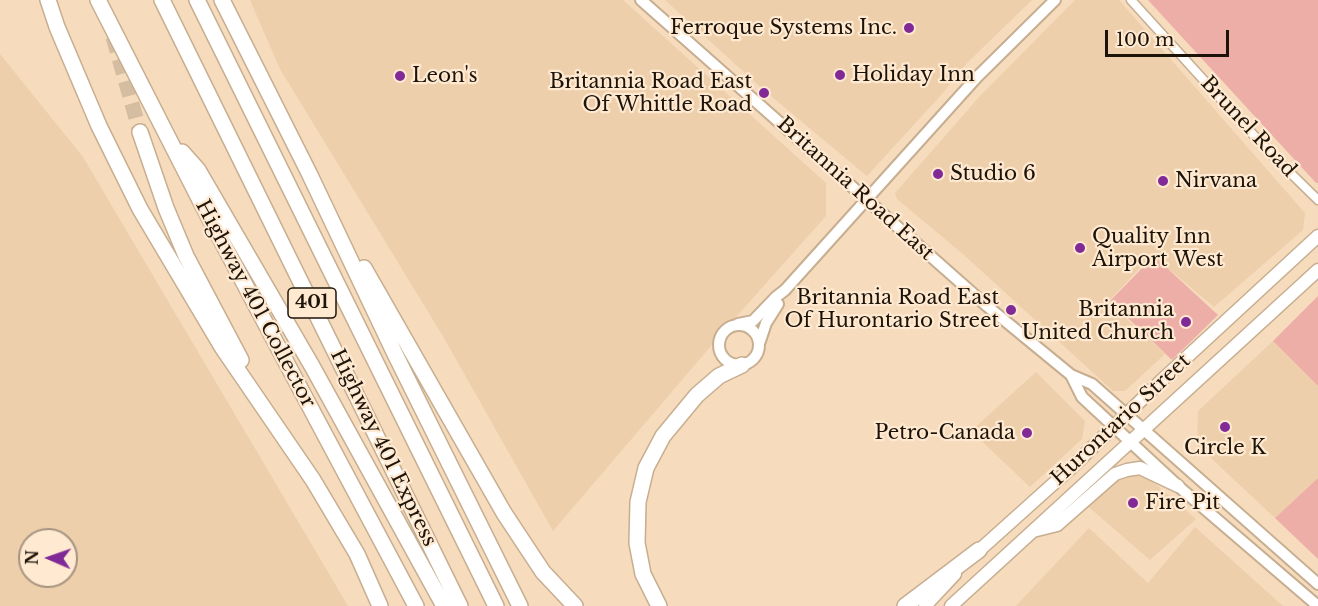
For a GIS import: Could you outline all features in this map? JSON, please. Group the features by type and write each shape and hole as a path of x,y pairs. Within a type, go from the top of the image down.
{"highway":[{"path":"48,0 99,126 140,209 222,347 313,480 357,554 380,606"},
{"name":"Highway 401 Collector","path":"98,0 203,206 416,606"},
{"name":"Highway 401 Express","path":"162,0 460,606"},
{"name":"Highway 401 Express","path":"197,0 496,606"},
{"name":"401","path":"222,0 520,606"},
{"path":"140,132 166,208 186,256 270,415"},
{"path":"169,137 198,170 312,366 444,606"},
{"path":"309,173 504,513 543,572 575,606"},
{"path":"659,606 643,574 637,543 638,502 646,468 663,436 697,395 720,376 742,365"},
{"path":"905,606 979,550"}],"main road":[{"name":"Britannia Road East","path":"641,0 987,306 1071,375 1092,384 1318,584"},
{"path":"785,290 766,323 759,352 755,358 742,365 736,365 725,359 719,347 722,333 733,325 753,321 785,290 977,77 1055,0"},
{"name":"Hurontario Street","path":"951,606 1032,531 1318,236"},
{"name":"Hurontario Street","path":"925,606 979,550 1124,434 1318,270"},
{"path":"738,324 747,325 753,329 760,341"},
{"name":"Britannia Road East","path":"1071,375 1082,397 1178,486 1318,606"},
{"path":"1032,531 1057,525 1115,474 1126,470 1140,468 1178,486"}],"street":[{"name":"Brunel Road","path":"1131,0 1268,151 1318,201"}],"shaded area":[{"path":"250,0 623,0 826,183 826,216 728,326 553,531 444,338 280,69"},
{"path":"665,0 1032,0 967,63 942,94 867,176 759,86"},
{"path":"1075,0 1119,0 1305,213 1303,230 1214,307 1152,255 1108,302 1165,354 1125,391 1113,391 964,255 897,199 895,193 980,96"},
{"path":"1148,0 1318,0 1318,183 1316,183"},
{"path":"0,54 83,157 348,606 0,606"},
{"path":"1154,256 1218,315 1172,360 1110,301"},
{"path":"1318,296 1318,386 1273,341"},
{"path":"1273,341 1318,386 1318,478 1275,518 1197,445 1198,411"},
{"path":"1036,372 1085,421 1082,439 1030,487 971,431"},
{"path":"1119,474 1145,475 1196,519 1150,560 1084,503"},
{"path":"1318,478 1318,559 1275,518"},
{"path":"1195,527 1283,606 1016,606 1089,528 1148,583"}],"tunnel":[{"path":"113,37 140,132"}],"place":[{"name":"Ferroque Systems Inc.","path":"909,28"},
{"name":"Holiday Inn","path":"840,75"},
{"name":"Leon's","path":"400,76"},
{"name":"Britannia Road East Of Whittle Road","path":"764,93"},
{"name":"Studio 6","path":"938,174"},
{"name":"Nirvana","path":"1163,181"},
{"name":"Quality Inn Airport West","path":"1080,248"},
{"name":"Britannia Road East Of Hurontario Street","path":"1011,310"},
{"name":"Britannia United Church","path":"1186,322"},
{"name":"Circle K","path":"1225,427"},
{"name":"Petro-Canada","path":"1027,433"},
{"name":"Fire Pit","path":"1133,503"}]}
